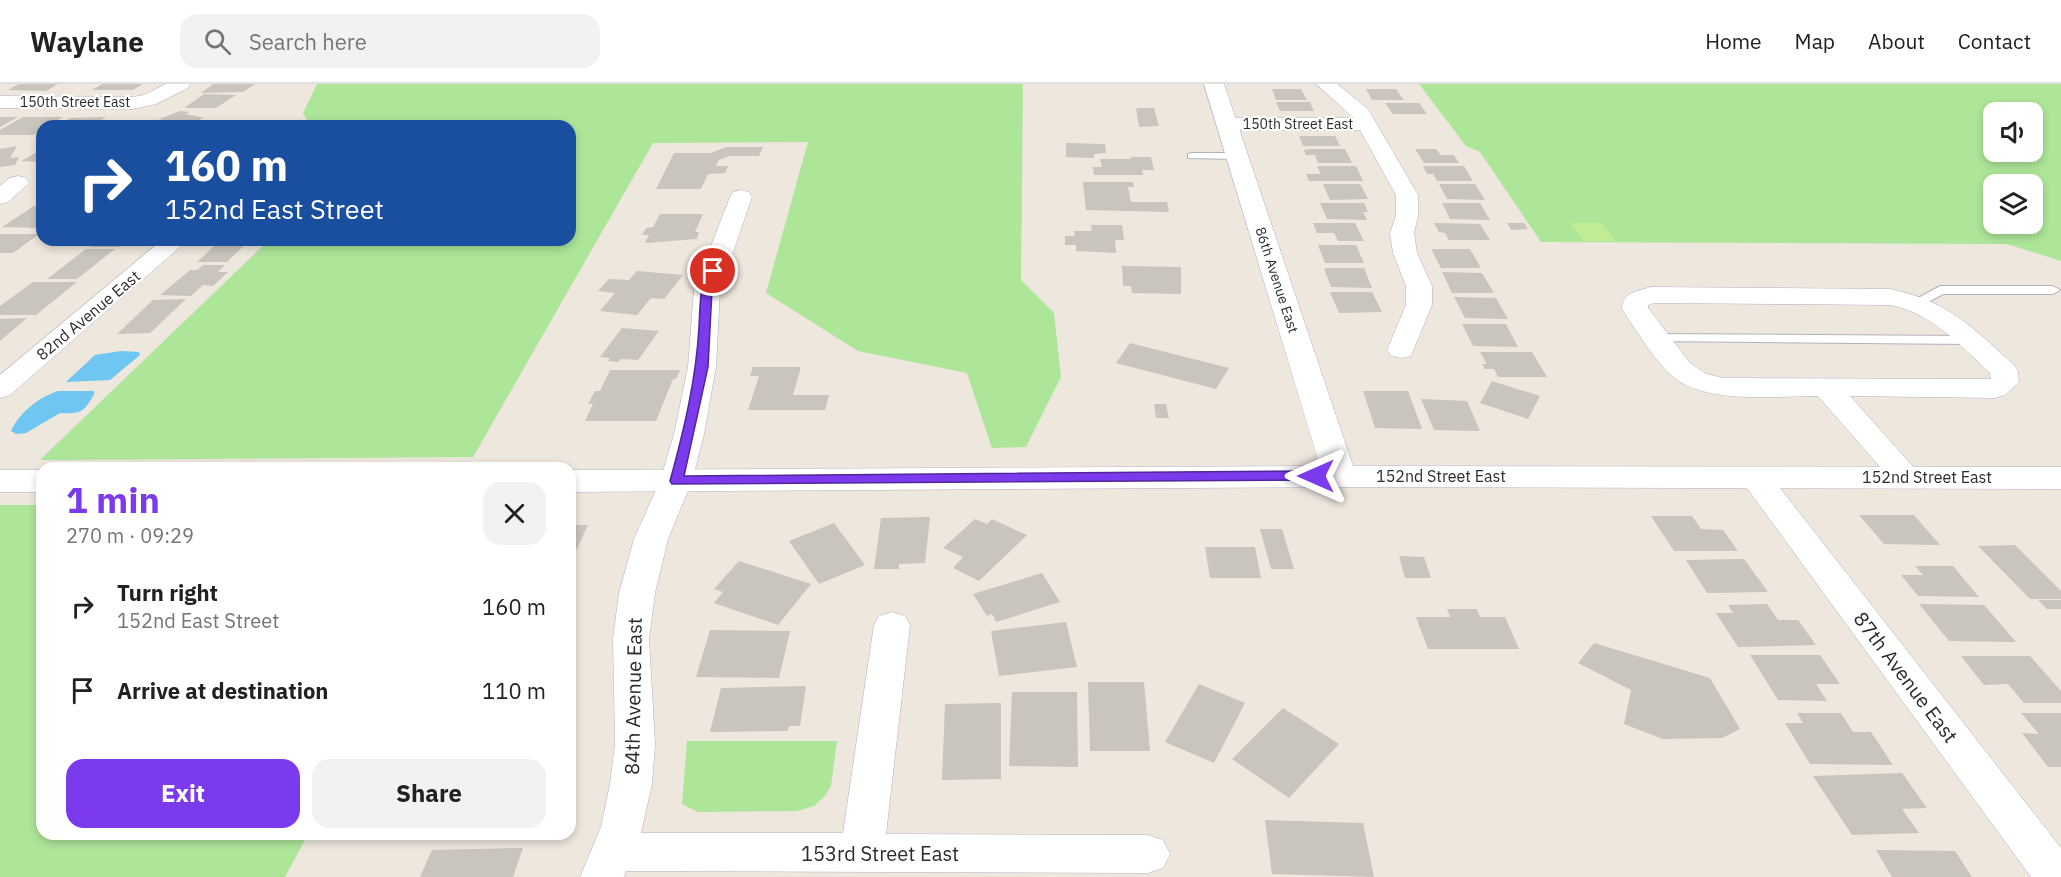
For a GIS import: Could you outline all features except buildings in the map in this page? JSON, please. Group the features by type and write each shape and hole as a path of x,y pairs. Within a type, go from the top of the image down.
{"street":[{"name":"150th Street East","path":"0,102 133,103 149,100 181,84"},
{"name":"86th Avenue East","path":"1214,84 1340,476"},
{"path":"1325,84 1350,102 1368,124 1407,195 1407,216 1402,233 1405,254 1419,286 1419,305 1401,350"},
{"name":"150th Street East","path":"1227,124 1368,124"},
{"path":"0,197 18,183"},
{"name":"84th Avenue East","path":"607,865 622,827 631,784 635,744 631,639 637,593 651,539 676,481 689,434 702,367 707,290 741,197"},
{"name":"82nd Avenue East","path":"0,389 169,246"},
{"path":"1651,295 1890,297 1918,302 1937,311 2004,371 2005,382 2002,386 1995,389 1827,389 1724,387 1704,383 1687,376 1680,369 1635,309 1634,304 1639,298 1651,295"},
{"path":"1827,389 1906,477"},
{"name":"152nd Street East","path":"576,481 1340,476 2061,478"},
{"name":"87th Avenue East","path":"1755,477 2057,877"},
{"path":"0,481 36,481"},
{"path":"861,852 892,625"},
{"name":"153rd Street East","path":"607,865 861,852 1148,854"}],"lane":[{"path":"1192,156 1237,156"},
{"path":"1918,302 1940,290 2053,290"},
{"path":"1657,338 1968,340"}],"green space":[{"path":"317,84 1023,84 1021,280 1054,313 1061,377 1026,447 992,448 967,373 858,351 766,293 808,142 653,143 473,457 40,460 263,246 576,246 576,120 307,120 303,113"},
{"path":"1419,84 2061,84 2061,261 2007,244 1541,242 1480,152 1466,146"},
{"path":"1570,223 1601,223 1616,241 1584,241"},
{"path":"0,505 36,505 36,840 305,840 285,877 0,877"},
{"path":"687,741 837,741 831,786 814,806 798,811 698,812 682,804"}],"water":[{"path":"121,351 139,352 140,355 110,380 66,382 95,355"},
{"path":"58,391 94,391 94,394 81,411 60,413 26,433 16,434 11,431 30,407"}],"route":[{"path":"713,271 707,290 702,367 689,434 676,481 1316,476"}]}
